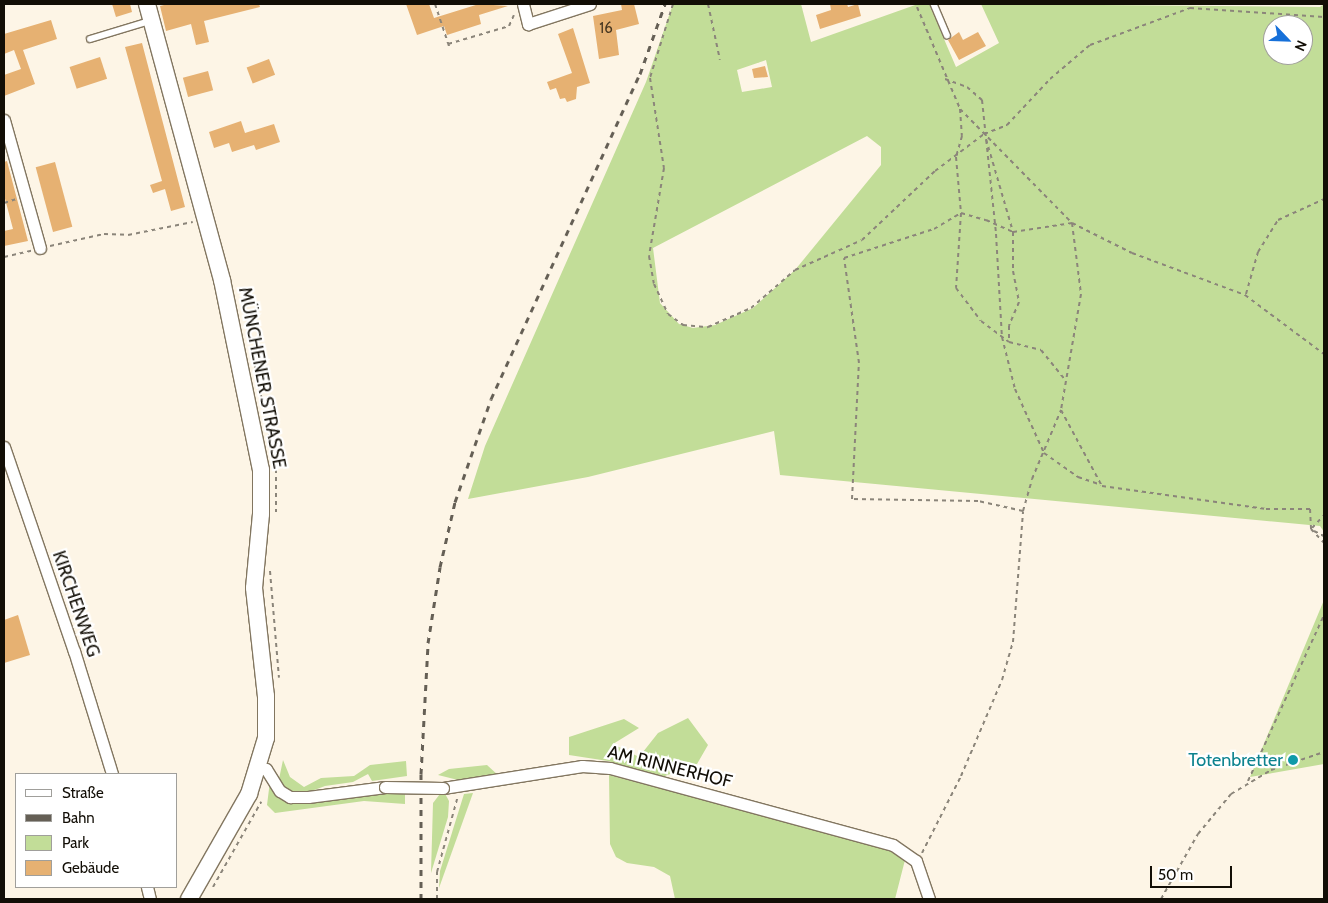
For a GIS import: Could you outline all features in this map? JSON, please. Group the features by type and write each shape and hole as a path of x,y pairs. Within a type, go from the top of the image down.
{"street":[{"name":"MÜNCHENER STRASSE","path":"148,4 207,219 261,470 261,514 254,588 266,721 259,768 232,827 189,899"},
{"path":"520,7 528,24 590,4"},
{"path":"4,120 40,248"},
{"name":"KIRCHENWEG","path":"4,447 74,651 112,773"},
{"name":"AM RINNERHOF","path":"259,768 266,769 280,791 290,797 308,798 385,787 443,788 582,766 610,768 892,845 916,861 929,899"}],"lane":[{"path":"934,4 947,35"},
{"path":"90,39 152,20"}],"path":[{"path":"435,4 450,49"},
{"path":"673,4 650,78 664,168 649,256 654,284 668,314 683,325 708,327 751,308 795,270 862,240 935,171 984,134 1007,125 1050,80 1090,45 1190,8 1324,17"},
{"path":"708,4 720,60"},
{"path":"448,44 509,26 520,7"},
{"path":"916,7 960,109 1072,223 1132,253 1245,295 1324,354"},
{"path":"946,79 967,87 982,100 994,223 1002,336 1015,389 1044,453 1078,477 1102,486 1266,508 1310,509 1311,529 1324,543"},
{"path":"960,109 962,136 956,157 961,213 956,288 981,321 1009,342 1041,350 1066,381"},
{"path":"984,134 1013,232 1013,271 1019,302 1009,326 1009,342"},
{"path":"1245,295 1258,252 1278,220 1324,199"},
{"path":"1023,511 978,501 852,499 859,363 844,258 934,230 961,213 994,223 1013,232 1072,223"},
{"path":"80,239 104,234 128,235 207,219"},
{"path":"922,853 961,776 1002,680 1013,642 1023,511 1032,479 1061,410 1081,294 1072,223"},
{"path":"1061,410 1102,486"},
{"path":"1311,529 1324,515"},
{"path":"1311,529 1324,536"},
{"path":"1248,781 1324,615"},
{"path":"1161,899 1198,834 1216,810 1248,781 1324,752"},
{"path":"437,899 437,872 460,786"}],"green space":[{"path":"673,4 801,4 811,42 918,4 929,4 956,67 999,43 981,4 1320,7 1324,4 1324,532 1320,526 780,475 774,431 588,477 468,499 485,446 646,82","holes":["766,60 772,87 742,92 737,70","867,136 881,147 881,165 795,270 753,308 715,325 693,328 679,324 660,303 653,248"]},
{"path":"1324,600 1324,764 1250,777"},
{"path":"688,718 708,745 697,764 662,777 608,761 569,755 569,737 624,719 639,728 613,744 639,757 658,733"},
{"path":"283,760 290,777 304,787 321,778 354,776 370,765 406,761 407,776 372,781 368,774 353,782 325,786 301,795 285,788 279,779"},
{"path":"487,765 499,776 458,780 438,775 449,769"},
{"path":"609,775 889,849 905,860 895,899 675,899 670,876 654,867 627,863 616,857 610,844"},
{"path":"270,781 284,799 303,804 385,790 405,791 405,804 364,801 275,813 267,805"},
{"path":"443,790 449,801 448,817 431,873 433,803"},
{"path":"473,793 439,888 440,871 464,794"}],"building":[{"path":"112,4 130,4 132,12 116,17"},
{"path":"168,4 259,4 260,7 204,21 209,42 196,45 191,24 166,31 160,6"},
{"path":"406,4 429,4 434,18 479,4 508,6 479,15 481,24 447,35 444,26 417,35"},
{"path":"621,4 634,4 639,24 616,30 619,55 599,59 593,16 622,10"},
{"path":"830,4 847,4 848,7 858,4 861,16 820,29 816,15 831,10"},
{"path":"51,20 57,39 23,50 35,84 4,96 4,75 21,69 14,50 4,54 4,34"},
{"path":"573,28 590,83 577,87 576,99 567,102 565,98 560,99 556,88 550,90 547,82 572,73 558,34"},
{"path":"959,32 963,40 978,32 986,46 959,60 948,40"},
{"path":"142,43 185,207 171,211 165,189 153,193 150,185 162,181 125,47"},
{"path":"100,57 107,79 77,89 70,67"},
{"path":"269,59 275,75 253,83 247,68"},
{"path":"765,66 768,77 754,78 752,69"},
{"path":"208,71 213,90 188,97 183,78"},
{"path":"241,121 245,133 274,124 280,142 256,150 254,145 232,152 229,143 214,148 209,132"},
{"path":"7,161 28,241 4,246 4,231 13,229 4,195 4,162"},
{"path":"55,162 72,227 53,232 36,167"},
{"path":"18,615 30,655 4,663 4,620"}],"railway":[{"path":"421,899 421,774 428,643 440,567 455,502 491,399 640,74 665,4"}],"place":[{"name":"Totenbretter","path":"1293,760"}]}
